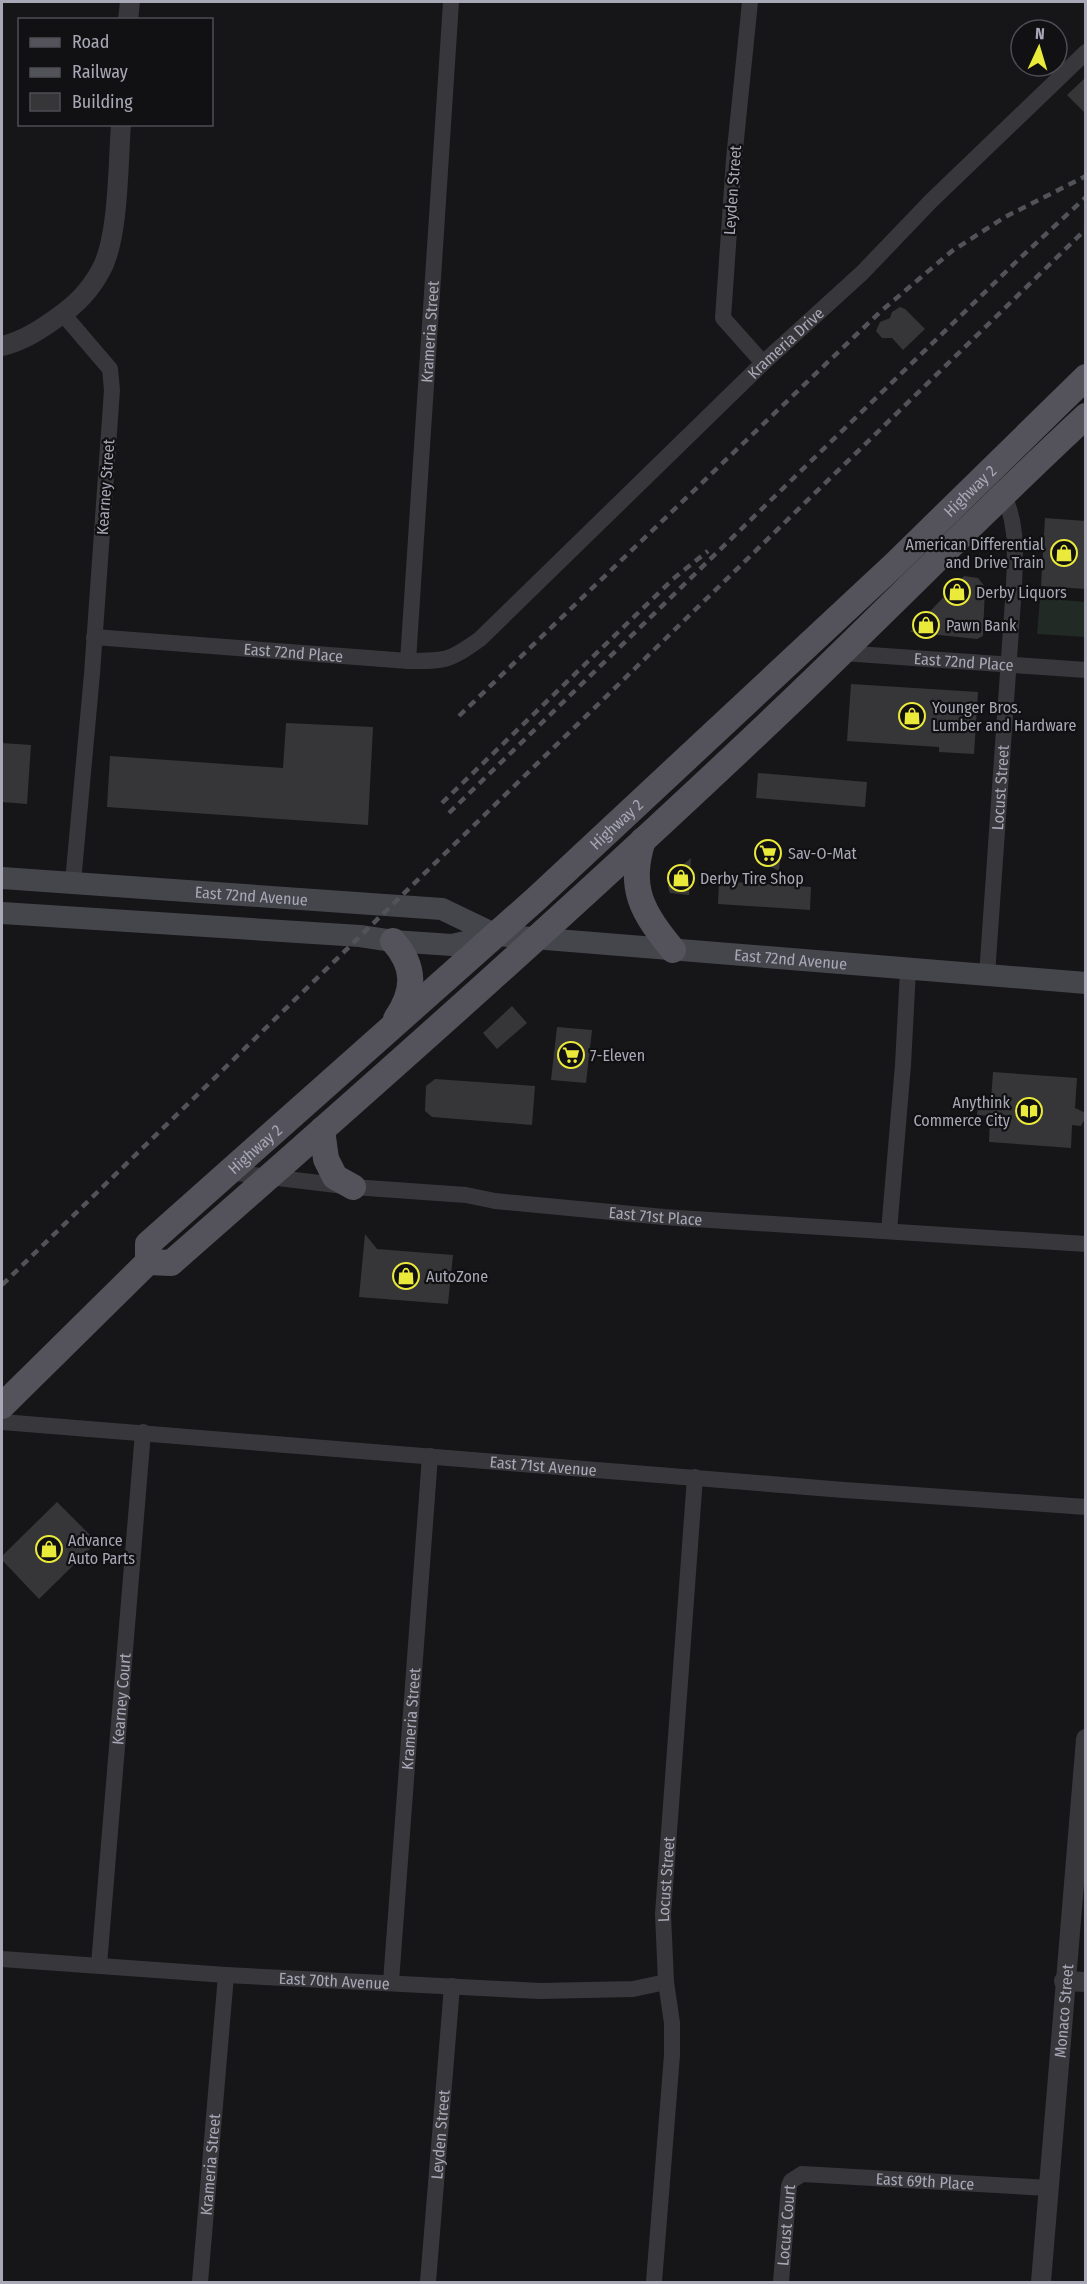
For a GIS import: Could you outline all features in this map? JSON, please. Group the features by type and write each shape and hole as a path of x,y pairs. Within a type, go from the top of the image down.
{"main road":[{"name":"Highway 2","path":"2,1406 148,1262 148,1244 496,935 895,564 1086,377"},
{"name":"Highway 2","path":"148,1262 171,1263 413,1050 643,840 842,653 1003,493 1086,416"},
{"path":"643,840 636,863 637,889 640,900 653,926 673,950"},
{"name":"East 72nd Avenue","path":"2,878 442,909 496,935"},
{"name":"East 72nd Avenue","path":"2,913 360,936 452,945 496,935 1086,983"},
{"path":"386,1033 404,1008 410,985 408,963 393,941"},
{"path":"322,1130 326,1159 335,1177 353,1187"}],"street":[{"path":"128,18 129,2"},
{"name":"Krameria Street","path":"408,661 451,2"},
{"name":"Leyden Street","path":"750,2 734,159 723,318 763,363"},
{"name":"Krameria Drive","path":"486,634 763,363 862,273 931,201 1086,52"},
{"path":"2,346 35,334 63,314 87,291 103,268 113,230 121,126"},
{"name":"Kearney Street","path":"63,314 110,369 112,390 89,710 73,882"},
{"name":"Locust Street","path":"987,975 1016,533 1003,493"},
{"name":"East 72nd Place","path":"94,637 408,661 448,659 456,656 486,634"},
{"name":"East 72nd Place","path":"842,653 1086,670"},
{"path":"889,1231 903,1065 908,970"},
{"name":"East 71st Place","path":"228,1172 353,1187 466,1195 512,1202 664,1217 1086,1244"},
{"name":"East 71st Avenue","path":"2,1422 1086,1507"},
{"name":"Kearney Court","path":"99,1965 143,1432"},
{"name":"Krameria Street","path":"391,1983 430,1456"},
{"name":"Locust Street","path":"654,2283 672,2055 672,2023 666,1982 663,1914 695,1477"},
{"name":"Monaco Street","path":"1041,2283 1064,1981 1086,1739"},
{"name":"East 70th Avenue","path":"2,1959 226,1975 540,1991 605,1991 633,1989 666,1982"},
{"name":"Krameria Street","path":"200,2283 226,1975"},
{"path":"1064,1981 1086,1982"},
{"name":"Leyden Street","path":"428,2283 453,1986"},
{"name":"East 69th Place","path":"802,2174 1048,2188"},
{"name":"Locust Court","path":"782,2283 789,2186 791,2181 802,2174"}],"shaded area":[{"path":"1040,598 1085,602 1085,637 1037,634"}],"building":[{"path":"1086,77 1086,114 1067,95"},
{"path":"900,307 905,309 925,329 903,350 892,338 882,338 876,331 880,322 890,318 892,312"},
{"name":"American Differential and Drive Train","path":"1045,518 1086,521 1086,589 1041,586"},
{"path":"964,576 978,578 985,587 983,636 977,639 910,632"},
{"name":"Younger Bros. Lumber and Hardware","path":"851,684 978,692 974,754 939,752 939,747 847,741"},
{"path":"286,723 373,727 368,825 107,807 110,756 283,768"},
{"path":"2,743 31,745 27,804 2,802"},
{"path":"758,773 867,782 865,807 756,798"},
{"name":"Sav-O-Mat","path":"756,845 781,848 779,871 755,859"},
{"name":"Derby Tire Shop","path":"691,858 689,895 670,893 668,886 676,871"},
{"path":"719,881 811,887 810,910 718,904"},
{"path":"512,1006 527,1023 497,1049 483,1033"},
{"name":"7-Eleven","path":"557,1027 592,1030 586,1083 551,1080"},
{"name":"Anythink Commerce City","path":"993,1072 1077,1078 1075,1108 1086,1113 1086,1117 1081,1126 1072,1125 1071,1148 989,1142 990,1116 977,1115 979,1099 991,1100"},
{"path":"435,1079 535,1086 532,1125 432,1117 425,1111 426,1086"},
{"name":"AutoZone","path":"365,1234 377,1249 453,1255 448,1304 359,1297"},
{"name":"Advance Auto Parts","path":"57,1502 97,1542 39,1599 2,1560 2,1556"}],"railway":[{"path":"459,716 880,312 952,251 1005,217 1086,176"},
{"path":"449,813 1019,259 1086,197"},
{"path":"2,1285 1086,229"},
{"path":"442,803 673,579 708,551"}],"place":[{"name":"American Differential and Drive Train","path":"1064,553"},
{"name":"Derby Liquors","path":"957,592"},
{"name":"Pawn Bank","path":"926,625"},
{"name":"Younger Bros. Lumber and Hardware","path":"912,716"},
{"name":"Sav-O-Mat","path":"768,853"},
{"name":"Derby Tire Shop","path":"681,878"},
{"name":"7-Eleven","path":"571,1055"},
{"name":"Anythink Commerce City","path":"1029,1111"},
{"name":"AutoZone","path":"406,1276"},
{"name":"Advance Auto Parts","path":"49,1549"}]}
